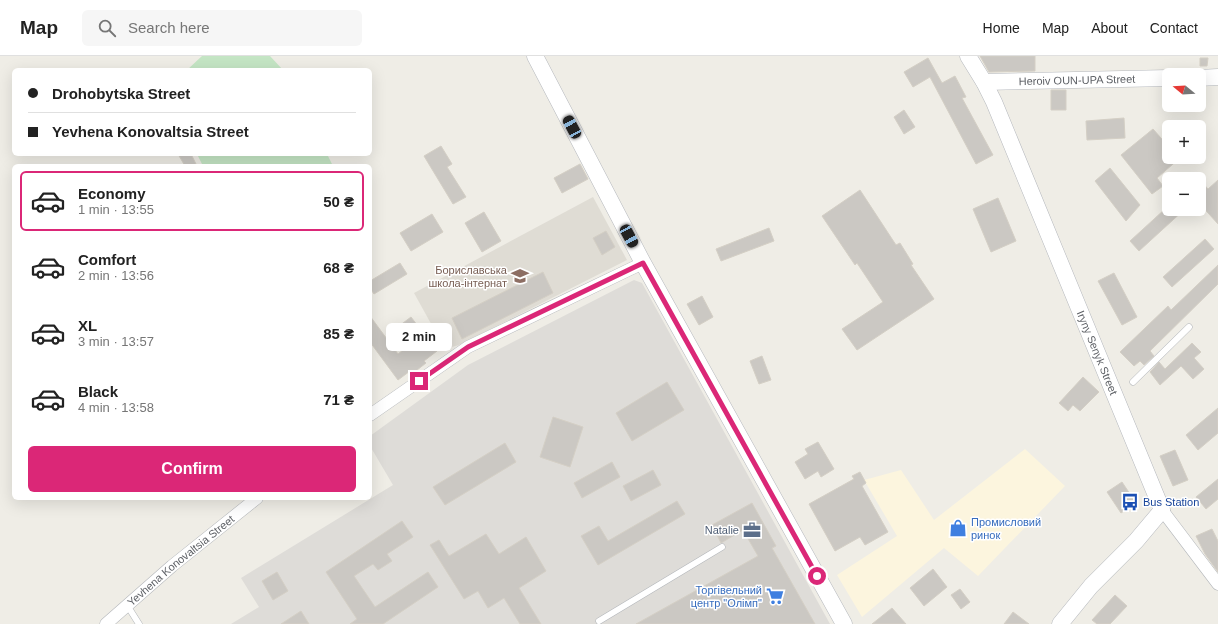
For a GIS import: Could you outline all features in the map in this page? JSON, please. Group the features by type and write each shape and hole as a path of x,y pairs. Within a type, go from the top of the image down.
{"street":[{"path":"535,56 643,263 844,624"},
{"name":"Iryny Senyk Street","path":"968,56 984,82 1162,510"},
{"path":"1206,78 1218,77"},
{"name":"Heroiv OUN-UPA Street","path":"984,82 1162,78"},
{"path":"372,414 468,347 643,263"},
{"name":"Yevhena Konovaltsia Street","path":"106,624 255,500"},
{"path":"1060,624 1091,586 1136,541 1162,510 1218,584"}],"lane":[{"path":"1133,382 1189,327"},
{"path":"598,623 722,547"},
{"path":"128,605 139,624"}],"shaded area":[{"name":"Бориславська школа-інтернат","path":"593,197 627,260 459,345 445,349 414,293"},
{"path":"634,280 642,283 830,624 231,624 259,607 241,578 368,500 372,500 372,498 393,485 372,449 372,435 468,365"},
{"name":"Промисловий ринок","path":"1025,449 1065,486 978,576 944,548 862,617 837,575 897,536 864,480 901,470 934,520"}],"green space":[{"path":"202,56 270,56 281,68 189,68"},
{"path":"198,156 328,156 332,164 202,164"}],"building":[{"path":"980,56 1035,56 1035,71 989,72"},
{"path":"928,58 942,83 955,76 966,97 962,98 993,155 976,164 930,77 913,87 904,72"},
{"path":"1200,58 1208,58 1207,66 1200,66"},
{"path":"1051,90 1066,90 1066,110 1051,110"},
{"path":"904,110 915,127 904,134 894,117"},
{"path":"1124,118 1125,138 1087,140 1086,121"},
{"path":"1153,129 1162,139 1162,164 1173,164 1162,172 1157,178 1162,187 1152,194 1121,155"},
{"path":"441,146 452,164 447,167 466,197 453,204 424,156"},
{"path":"179,156 192,156 196,164 184,164"},
{"path":"580,164 588,179 562,193 554,178"},
{"path":"1110,168 1140,205 1126,221 1095,181"},
{"path":"1218,180 1218,224 1206,211 1206,187 1208,189"},
{"path":"860,190 896,245 900,243 913,264 911,265 934,299 857,350 842,329 883,302 857,263 855,265 822,216"},
{"path":"998,198 1016,241 991,252 973,209"},
{"path":"484,212 501,241 482,252 465,223"},
{"path":"1162,212 1162,216 1177,216 1139,251 1130,241"},
{"path":"432,214 443,232 411,251 400,233"},
{"path":"769,228 774,241 721,261 716,249"},
{"path":"606,231 615,247 602,255 593,238"},
{"path":"1205,239 1214,249 1172,287 1163,277"},
{"path":"400,263 407,274 374,294 372,291 372,280"},
{"path":"1218,265 1218,284 1150,351 1154,356 1144,365 1140,361 1134,366 1120,352 1168,306 1171,310"},
{"path":"543,272 553,293 462,339 452,318"},
{"path":"1114,273 1137,317 1122,325 1098,281"},
{"path":"702,296 713,317 699,325 687,304"},
{"path":"411,317 437,351 424,361 426,363 412,374 410,371 398,380 372,345 372,319 398,354 412,343 399,326"},
{"path":"1192,343 1201,352 1194,358 1204,369 1193,379 1181,366 1160,385 1150,372 1159,362 1165,369"},
{"path":"762,356 771,380 759,384 750,361"},
{"path":"1083,377 1099,392 1080,411 1073,405 1068,411 1059,403"},
{"path":"667,382 684,410 632,441 616,413"},
{"path":"1218,408 1218,433 1198,450 1186,435"},
{"path":"553,417 583,427 570,467 540,457"},
{"path":"818,442 834,469 821,477 818,471 805,479 795,462 808,454 805,449"},
{"path":"505,443 516,462 445,505 433,487"},
{"path":"1175,450 1188,480 1173,486 1160,456"},
{"path":"612,462 620,477 582,498 574,483"},
{"path":"653,470 661,485 631,501 623,486"},
{"path":"860,472 866,483 862,486 888,532 865,545 860,537 835,551 809,504 854,479 852,476"},
{"path":"1218,479 1218,499 1206,509 1196,497"},
{"path":"1122,482 1136,503 1121,513 1107,492"},
{"path":"677,501 685,514 598,565 581,536 599,526 608,541"},
{"path":"752,503 776,546 772,548 815,624 636,624 758,556 743,530 721,543 712,525"},
{"path":"402,521 413,537 387,554 392,561 378,570 373,564 354,576 375,607 428,572 438,587 383,624 350,624 357,619 326,572"},
{"path":"1212,529 1218,541 1218,572 1205,554 1196,536"},
{"path":"486,534 499,554 526,537 546,571 519,588 541,624 520,624 504,598 488,608 478,591 464,599 430,545 439,540 449,556"},
{"path":"933,569 947,587 924,606 910,588"},
{"path":"277,572 288,591 273,600 262,581"},
{"path":"960,589 970,602 961,609 951,595"},
{"path":"1115,595 1127,606 1110,624 1097,624 1092,620"},
{"path":"892,608 906,624 872,624"},
{"path":"301,611 309,624 281,624"},
{"path":"1013,612 1029,624 1004,624"}],"place":[{"name":"Бориславська школа-інтернат","path":"520,276"},
{"name":"Bus Station","path":"1130,502"},
{"name":"Промисловий ринок","path":"958,528"},
{"name":"Natalie","path":"752,530"},
{"name":"Торгівельний центр \"Олімп\"","path":"775,596"}],"route":[{"path":"419,381 468,347 643,263 817,576"}]}
